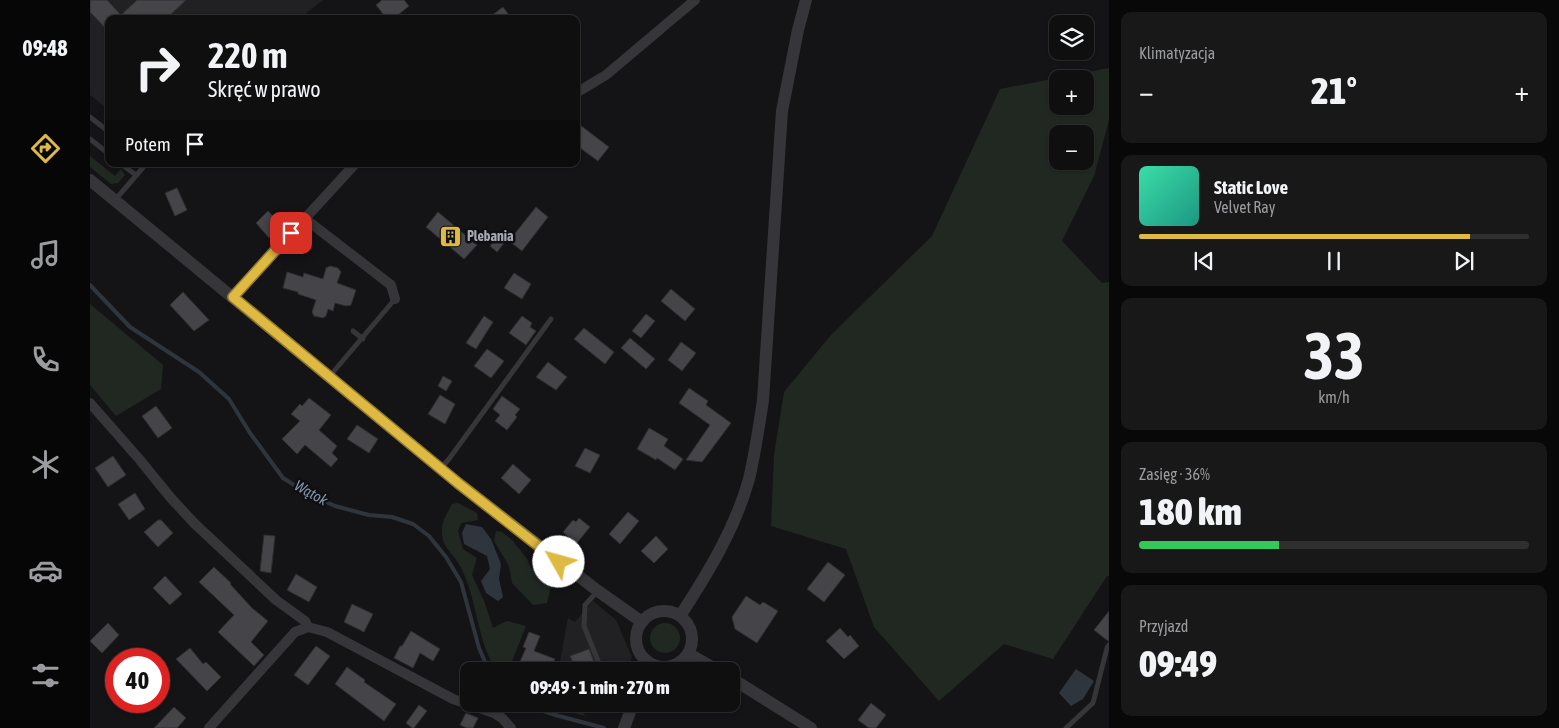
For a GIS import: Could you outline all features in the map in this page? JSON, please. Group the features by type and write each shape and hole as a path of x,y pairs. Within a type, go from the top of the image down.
{"street":[{"path":"580,91 606,75 695,0"},
{"path":"680,616 713,565 734,519 748,480 758,435 763,400 782,111 806,0"},
{"path":"233,297 353,167"},
{"path":"90,180 441,468 598,591 642,622"},
{"path":"304,218 391,285 396,300"},
{"path":"90,403 140,460 170,498 194,523 276,600 305,621 308,627"},
{"path":"645,662 636,642 637,633 642,622 653,614 662,611 672,612 680,616 687,622 693,636 689,654 681,662"},
{"path":"210,728 295,632 308,627 327,632 453,699 494,713 502,718 511,728"},
{"path":"689,654 703,662"},
{"path":"740,684 811,728"},
{"path":"624,728 630,712"}],"lane":[{"path":"90,117 105,129"},
{"path":"90,139 105,151"},
{"path":"125,167 136,175"},
{"path":"114,200 143,167"},
{"path":"329,377 396,300"},
{"path":"441,468 455,452 551,319"},
{"path":"353,331 363,339"},
{"path":"598,591 585,605 584,626 598,662"},
{"path":"1066,728 1093,703 1109,645"}],"shaded area":[{"path":"90,0 323,0 304,15 105,15 105,107 90,95"},
{"path":"1109,68 1109,120 1094,176 1062,241 1102,283 1109,282 1109,576 1107,576 1053,659 1004,644 939,701 874,627 846,549 771,526 774,455 784,392 831,335 932,236 1000,89 1049,80 1049,115 1094,115 1094,71"},
{"path":"90,156 115,176 121,169 125,175 118,183 111,184 90,167"},
{"path":"90,304 163,365 161,389 116,416 90,385"},
{"path":"458,503 477,513 478,520 461,523 458,531 463,549 477,558 472,575 484,601 493,628 507,621 526,626 512,662 492,662 490,659 466,579 457,561 443,541 442,526 452,504"},
{"path":"466,524 482,527 491,539 501,564 499,579 503,597 498,601 486,593 481,581 490,569 487,556 464,544 462,533"},
{"path":"496,531 502,532 512,540 527,559 531,568 544,577 551,586 547,603 533,605 512,583 509,566 494,541"},
{"path":"593,601 616,620 632,657 630,662 560,662 568,618 575,622"},
{"path":"665,623 676,627 680,638 676,649 665,653 654,649 650,638 654,627"},
{"path":"1076,669 1094,681 1083,699 1071,706 1059,693"},
{"path":"570,712 583,712 585,716"}],"building":[{"path":"90,0 107,0 121,15 105,15 105,28 90,12"},
{"path":"137,0 186,0 170,15 121,15"},
{"path":"382,0 404,0 409,6 398,15 384,15 376,5"},
{"path":"503,7 509,15 492,15"},
{"path":"580,125 609,147 598,161 580,148"},
{"path":"177,188 187,210 175,216 165,193"},
{"path":"536,207 548,217 522,251 509,241"},
{"path":"268,211 282,226 269,238 256,223"},
{"name":"Plebania","path":"438,212 477,245 464,259 426,227"},
{"path":"501,232 509,237 497,252 490,246"},
{"path":"330,266 338,268 341,272 337,283 356,290 351,305 346,306 335,303 333,311 328,309 326,316 323,318 314,316 312,312 316,300 283,288 287,272 303,277 304,273 323,279 326,268"},
{"path":"514,273 531,284 522,299 504,288"},
{"path":"671,289 695,309 685,321 661,301"},
{"path":"183,292 209,320 194,331 170,305"},
{"path":"646,314 655,321 641,338 632,331"},
{"path":"484,316 493,322 476,349 466,343"},
{"path":"522,316 532,323 530,327 536,331 526,345 509,333"},
{"path":"584,328 614,352 605,364 574,339"},
{"path":"630,338 655,359 646,369 621,348"},
{"path":"681,342 696,353 682,371 668,360"},
{"path":"487,349 504,361 491,378 474,366"},
{"path":"548,362 567,377 556,390 536,377"},
{"path":"443,376 452,381 446,391 438,386"},
{"path":"689,388 708,401 706,405 731,423 702,462 686,460 710,425 679,403"},
{"path":"440,395 455,404 445,424 428,414"},
{"path":"502,396 520,409 515,415 517,417 507,430 495,421 500,415 493,409"},
{"path":"309,398 331,415 319,430 337,446 332,453 338,459 331,467 305,445 297,454 282,439 300,421 291,414"},
{"path":"156,406 172,428 158,438 142,416"},
{"path":"357,425 378,439 369,453 347,439"},
{"path":"649,428 668,439 664,446 683,459 675,470 657,458 656,460 637,449"},
{"path":"585,448 600,455 590,473 575,466"},
{"path":"113,456 126,475 108,487 95,468"},
{"path":"513,464 531,480 519,494 501,478"},
{"path":"135,493 145,509 129,520 118,504"},
{"path":"628,512 639,521 620,544 609,534"},
{"path":"579,518 590,527 576,544 563,532 573,520 576,522"},
{"path":"158,520 161,520 173,533 158,547 144,532"},
{"path":"264,535 275,536 271,573 260,571"},
{"path":"656,536 668,549 654,563 641,551"},
{"path":"828,562 845,575 824,602 807,589"},
{"path":"214,567 231,583 252,608 268,621 251,642 264,655 254,666 218,632 234,615 199,582"},
{"path":"296,574 317,587 309,602 287,590"},
{"path":"165,576 182,594 170,605 153,588"},
{"path":"746,596 760,605 763,602 778,611 757,643 735,629 732,617"},
{"path":"352,604 373,614 364,632 344,622"},
{"path":"1109,611 1109,641 1108,641 1094,630"},
{"path":"108,623 119,635 102,653 90,641"},
{"path":"840,628 848,637 850,635 859,646 844,659 826,641"},
{"path":"411,631 440,649 433,661 420,653 413,668 394,658"},
{"path":"529,632 540,636 534,651 555,659 554,662 520,662 526,648 523,647"},
{"path":"316,646 330,656 308,685 294,675"},
{"path":"190,648 203,664 206,662 221,677 207,691 176,659"},
{"path":"589,649 594,662 573,662 570,656"},
{"path":"347,667 365,680 364,682 396,704 384,721 335,684"},
{"path":"871,703 886,715 876,728 869,728 858,720"},
{"path":"419,705 427,711 412,728 406,723"},
{"path":"174,707 186,718 177,728 154,728 170,713"},
{"path":"466,713 478,718 473,728 460,725"}],"waterway":[{"name":"Wątok","path":"90,285 130,327 199,372 229,399 250,433 283,478 307,493 335,506 369,515 392,517 413,524 429,536 446,557 461,582 479,648 485,662"},
{"name":"Wątok","path":"546,712 604,728"}],"place":[{"name":"Plebania","path":"451,236"}],"route":[{"path":"291,233 233,297 458,483 559,562"}]}
